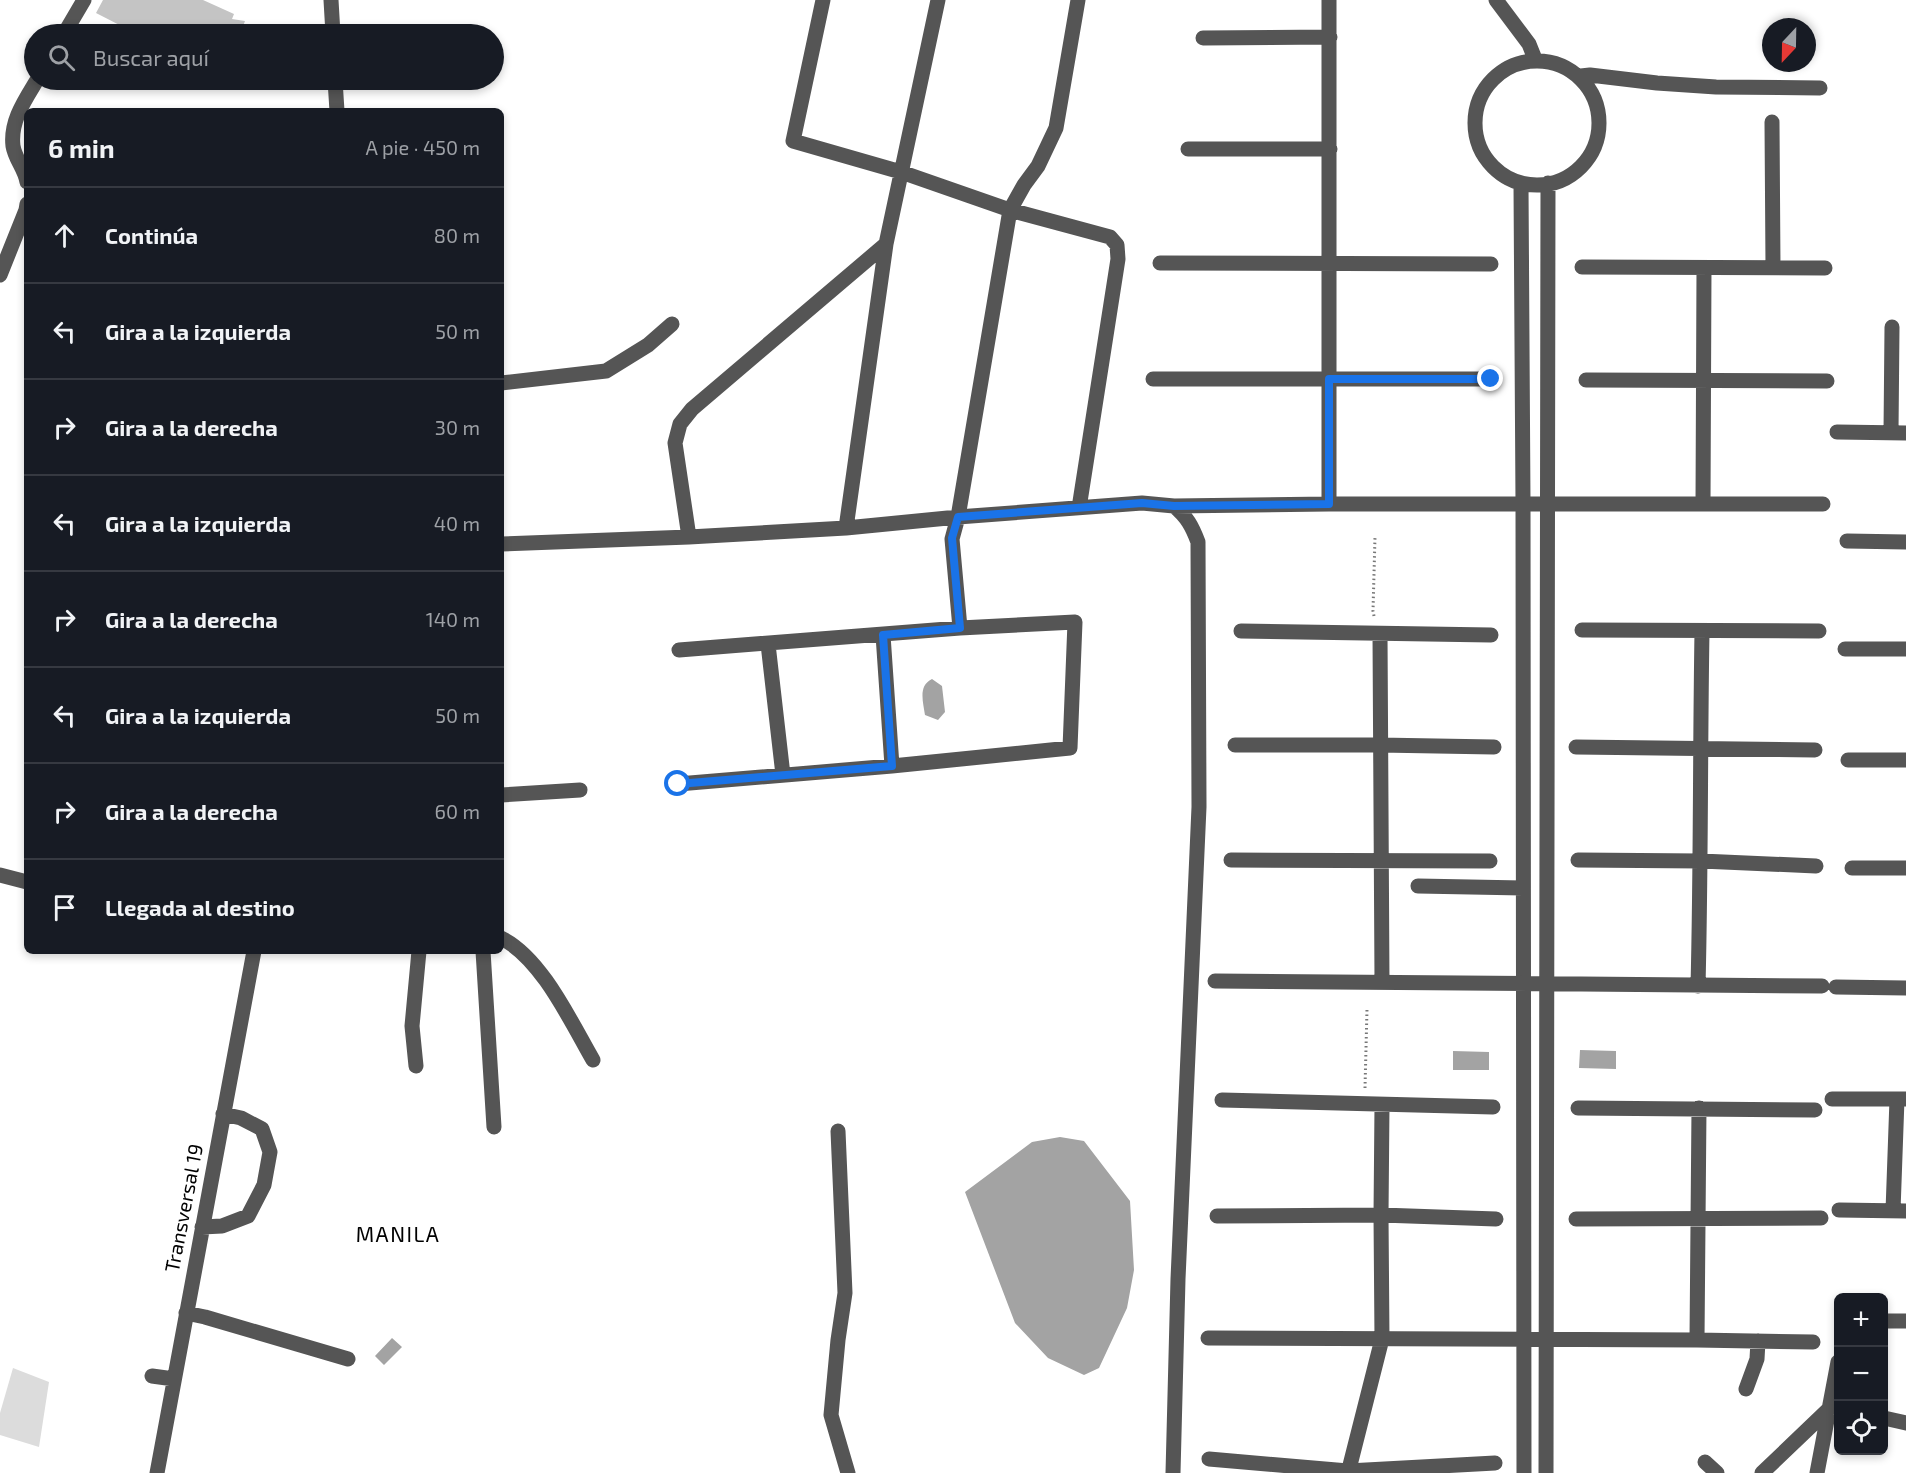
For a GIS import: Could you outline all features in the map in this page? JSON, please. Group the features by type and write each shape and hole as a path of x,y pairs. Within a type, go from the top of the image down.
{"street":[{"path":"70,24 84,0"},
{"path":"331,0 332,24"},
{"path":"846,528 886,244 938,0"},
{"path":"960,628 952,538 958,517 1010,210 1038,166 1056,128 1078,0"},
{"path":"1329,0 1329,504"},
{"path":"1496,0 1529,44 1535,59"},
{"path":"819,2 793,141 901,172 1010,210 1110,237 1117,245 1118,259 1079,507"},
{"path":"1203,38 1330,37"},
{"path":"1535,59 1560,64 1581,76 1595,97 1601,120 1597,145 1584,165 1563,180 1521,185 1494,168 1480,148 1474,124 1478,100 1491,79 1511,65 1535,59"},
{"path":"1581,76 1716,87 1820,87"},
{"path":"24,170 13,147 14,128 16,116 31,90"},
{"path":"336,90 337,108"},
{"path":"1772,122 1773,267"},
{"path":"1188,149 1330,149"},
{"path":"1521,185 1524,1467 1546,1467 1548,183"},
{"path":"0,276 24,216"},
{"path":"689,537 675,443 680,424 692,409 886,244"},
{"path":"1160,263 1491,264"},
{"path":"1582,267 1825,268"},
{"path":"1703,503 1704,268"},
{"path":"504,383 606,371 648,345 672,324"},
{"path":"1837,432 1899,433 1892,327"},
{"path":"1153,379 1491,379"},
{"path":"1586,380 1827,381"},
{"path":"504,544 846,528 1142,503 1174,506 1523,503 1824,504"},
{"path":"1173,1473 1178,1279 1199,807 1198,542 1185,516 1174,506"},
{"path":"1847,541 1906,542"},
{"path":"678,784 1070,748 1075,622 960,628 679,650"},
{"path":"1582,630 1819,631"},
{"path":"1241,631 1491,635"},
{"path":"1698,986 1702,632"},
{"path":"1380,634 1382,982"},
{"path":"883,635 892,766"},
{"path":"768,644 783,775"},
{"path":"1845,649 1906,649"},
{"path":"1235,746 1494,747"},
{"path":"1576,747 1815,750"},
{"path":"1848,760 1906,760"},
{"path":"504,795 580,790"},
{"path":"1231,860 1490,861"},
{"path":"1578,860 1701,861 1816,866"},
{"path":"1852,868 1906,868"},
{"path":"0,875 24,881"},
{"path":"1418,886 1523,888"},
{"path":"504,940 513,944 531,961 558,999 593,1060"},
{"name":"Transversal 19","path":"157,1473 253,954"},
{"path":"416,1066 412,1026 419,954"},
{"path":"483,954 494,1127"},
{"path":"1215,981 1906,988"},
{"path":"1832,1099 1901,1099 1900,1211 1839,1210"},
{"path":"1222,1100 1493,1107"},
{"path":"1348,1472 1382,1339 1383,1105"},
{"path":"1578,1108 1815,1110"},
{"path":"1697,1340 1699,1108"},
{"path":"202,1227 222,1226 248,1216 264,1185 270,1152 262,1129 241,1118 223,1114"},
{"path":"838,1131 845,1293 831,1415 848,1473"},
{"path":"1524,1214 1547,1213"},
{"path":"1217,1215 1381,1215 1496,1219"},
{"path":"1576,1219 1821,1218"},
{"path":"186,1313 348,1359"},
{"path":"1888,1321 1906,1321"},
{"path":"1208,1338 1813,1342"},
{"path":"1746,1389 1757,1359 1758,1341"},
{"path":"152,1376 174,1379"},
{"path":"1762,1473 1834,1409"},
{"path":"1817,1473 1834,1412"},
{"path":"1888,1419 1906,1423"},
{"path":"1209,1460 1348,1472 1495,1463"},
{"path":"1705,1462 1717,1473"}],"path":[{"path":"1375,537 1373,611 1380,634"},
{"path":"1364,1105 1367,1010"}],"shaded area":[{"path":"932,679 942,686 945,712 938,720 925,715 923,704 923,690"},
{"path":"1580,1050 1616,1051 1616,1069 1579,1068"},
{"path":"1453,1051 1489,1052 1489,1070 1453,1070"},
{"path":"1060,1137 1084,1141 1130,1201 1134,1270 1127,1308 1099,1368 1084,1375 1048,1358 1015,1323 965,1192 1032,1142"},
{"path":"392,1338 402,1347 384,1365 375,1356"},
{"path":"13,1368 49,1382 39,1447 0,1435 0,1413"}],"building":[{"path":"103,0 203,0 234,14 232,19 245,21 244,24 117,24 96,13"}],"district":[{"name":"MANILA","path":"398,1235"}],"route":[{"path":"678,784 892,766 883,635 960,628 952,538 958,517 1142,503 1174,506 1329,504 1329,379 1491,379"}]}
